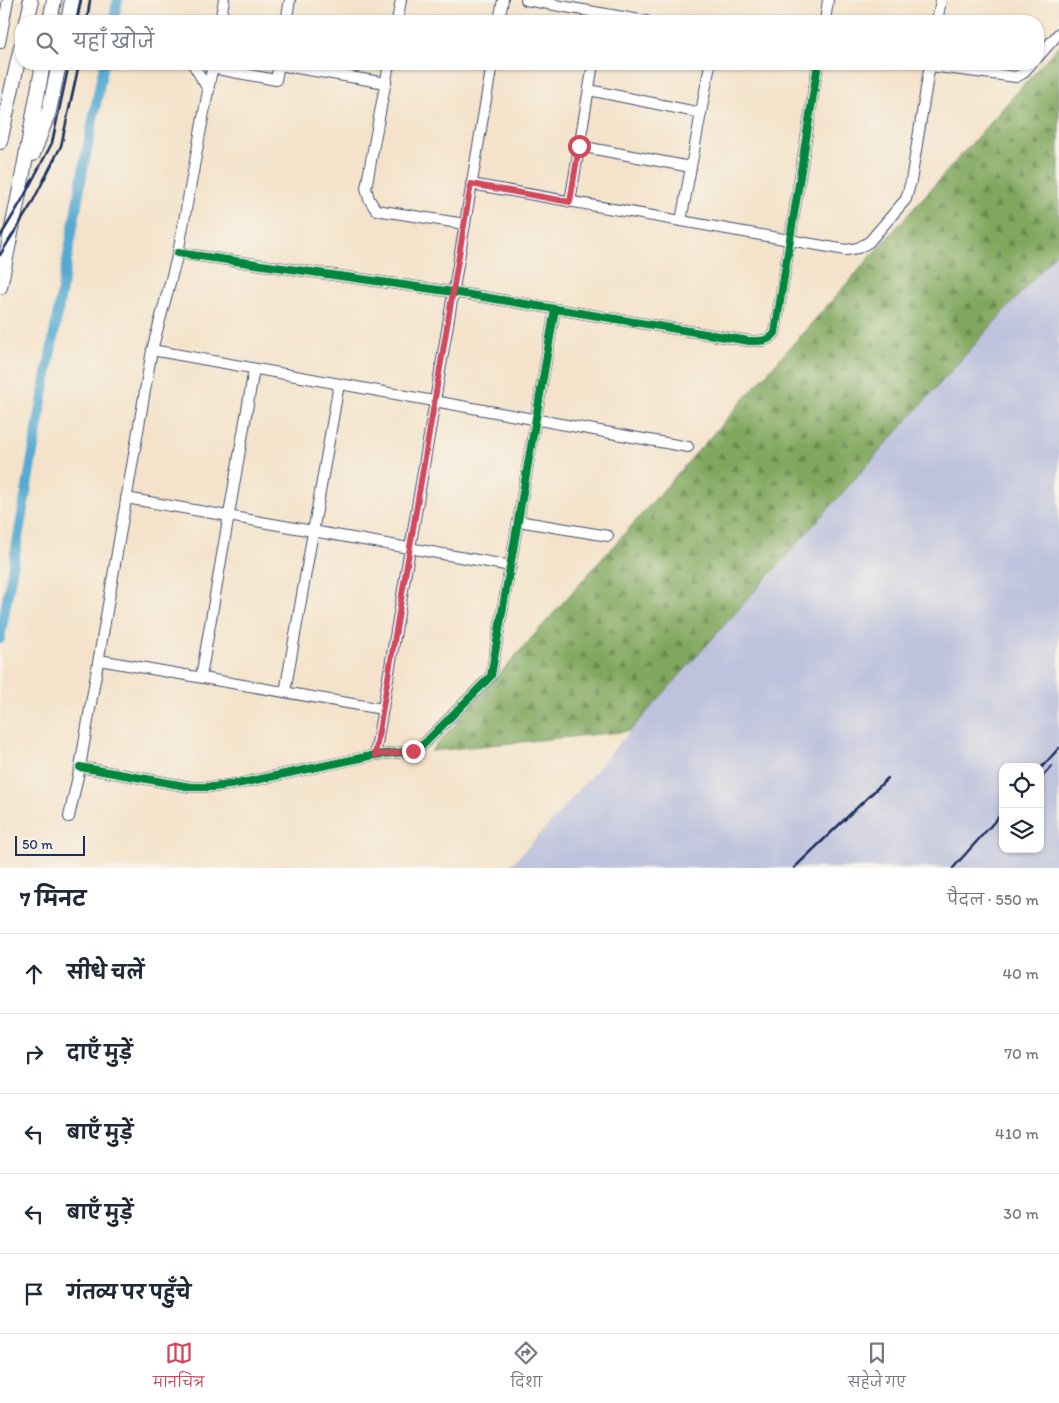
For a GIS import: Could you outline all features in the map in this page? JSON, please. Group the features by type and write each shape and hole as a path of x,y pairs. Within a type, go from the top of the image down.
{"main road":[{"path":"51,15 54,0"},
{"path":"72,0 72,15"},
{"path":"28,15 31,1"},
{"path":"0,142 16,70"},
{"path":"0,288 42,70"},
{"path":"19,194 49,111 58,70"}],"street":[{"path":"0,43 8,0"},
{"path":"221,15 224,0"},
{"path":"287,15 290,0"},
{"path":"398,15 401,0"},
{"path":"500,15 503,0"},
{"path":"526,0 592,15"},
{"path":"826,15 828,0"},
{"path":"938,15 941,0"},
{"path":"1044,50 1059,33"},
{"path":"197,70 209,91"},
{"path":"69,818 80,767 152,350 178,253 212,70"},
{"path":"231,70 276,80 278,70"},
{"path":"313,70 386,83"},
{"path":"388,70 366,188 369,200 376,210 465,224"},
{"path":"375,755 491,70"},
{"path":"570,202 592,70"},
{"path":"681,220 709,70"},
{"path":"178,253 453,292 749,341 767,340 772,338 775,332 817,70"},
{"path":"471,184 846,250 858,248 869,242 906,199 911,181 929,70"},
{"path":"966,70 1016,77 1026,70"},
{"path":"589,90 700,113"},
{"path":"579,146 691,167"},
{"path":"80,767 191,787 214,787 237,784 375,755 413,751 420,748 491,676 555,308"},
{"path":"152,350 688,447"},
{"path":"200,678 254,368"},
{"path":"286,692 339,384"},
{"path":"126,498 511,566"},
{"path":"518,520 608,536"},
{"path":"98,660 382,709"}],"shaded area":[{"path":"1059,250 1059,862 1053,868 508,868 554,819 630,731"}],"green space":[{"path":"1059,45 1059,250 630,731 431,751 1037,70 1044,70 1044,62"}],"waterway":[{"path":"114,15 118,0"},
{"path":"0,639 83,170 103,70"}],"railway":[{"path":"78,15 81,0"},
{"path":"88,15 90,0"},
{"path":"0,237 52,143 68,70"},
{"path":"0,255 31,205 61,146 78,70"},
{"path":"1044,765 1059,748"},
{"path":"1044,775 1052,766"},
{"path":"794,868 888,778"},
{"path":"953,868 999,816"}],"cycle path":[{"path":"178,253 453,292 749,341 767,339 775,333 817,70"},
{"path":"80,767 191,787 214,787 237,784 375,755 413,751 425,743 491,676 555,309"}],"route":[{"path":"413,751 375,755 471,184 570,202 579,146"}]}
